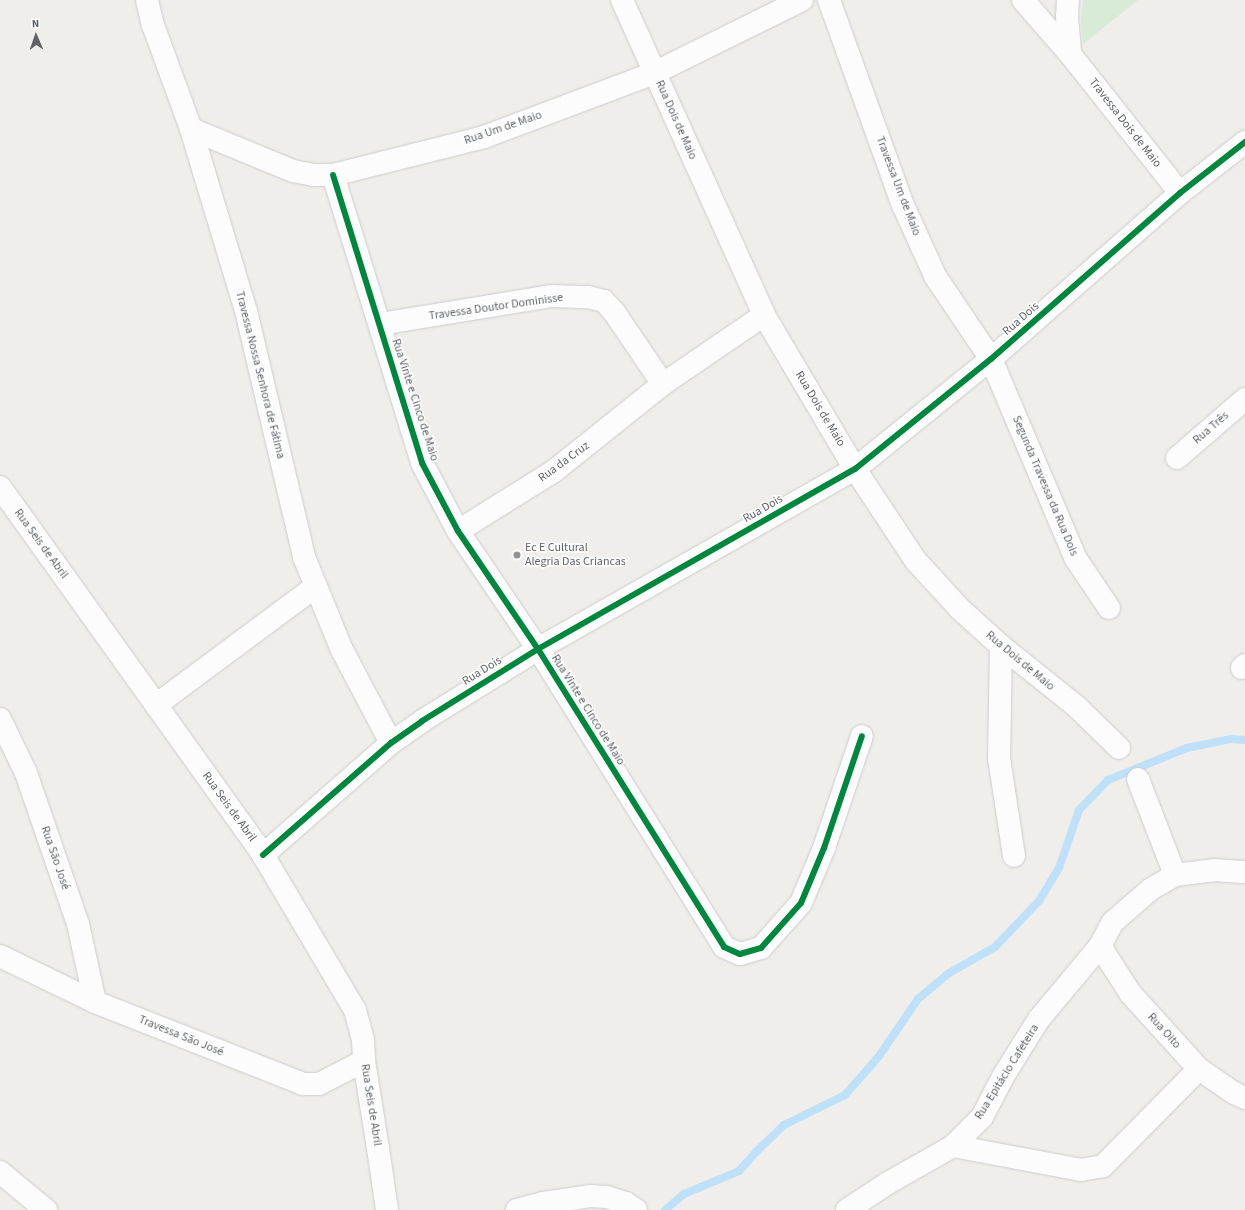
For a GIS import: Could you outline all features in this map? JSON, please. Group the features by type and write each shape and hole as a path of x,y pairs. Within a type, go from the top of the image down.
{"street":[{"name":"Travessa Nossa Senhora de Fátima","path":"147,0 153,25 191,129 246,311 304,557 342,650 391,743"},
{"name":"Rua Dois de Maio","path":"622,0 764,315 856,469 916,561 960,609 1001,646 1076,706 1119,748"},
{"name":"Rua Um de Maio","path":"191,129 293,171 313,175 334,175 484,137 654,73 802,0"},
{"name":"Travessa Um de Maio","path":"829,0 903,205 935,276 991,359"},
{"name":"Travessa Dois de Maio","path":"1023,0 1070,54 1180,193"},
{"path":"1068,0 1067,17 1070,54"},
{"name":"Rua Dois","path":"264,855 391,743 422,721 538,650 856,469 991,359 1180,193 1245,142"},
{"name":"Rua Vinte e Cinco de Maio","path":"334,175 422,463 458,531 538,650 724,947 740,954 761,948 801,903 824,848 862,736"},
{"name":"Travessa Doutor Dominisse","path":"380,324 551,296 588,297 604,301 614,312 663,384"},
{"path":"663,384 764,315"},
{"name":"Segunda Travessa da Rua Dois","path":"991,359 1076,559 1109,608"},
{"name":"Rua da Cruz","path":"458,531 554,471 663,384"},
{"name":"Rua Três","path":"1177,458 1245,399"},
{"name":"Rua Seis de Abril","path":"0,487 264,855 355,1010 363,1040 364,1061 386,1210"},
{"path":"156,705 316,586"},
{"path":"1001,646 999,758 1014,856"},
{"name":"Rua São José","path":"0,719 26,773 78,924 96,1002"},
{"path":"1138,779 1175,875 1214,870 1245,872"},
{"name":"Rua Epitácio Cafeteira","path":"847,1210 888,1183 953,1146 982,1117 1004,1075 1039,1019 1100,946 1113,922 1150,889 1175,875"},
{"name":"Rua Oito","path":"1100,946 1130,993 1200,1069 1234,1093 1245,1098"},
{"name":"Travessa São José","path":"0,956 96,1002 303,1084 319,1084 364,1061"},
{"path":"953,1146 1081,1170 1103,1166 1200,1069"},
{"path":"0,1172 46,1210"},
{"path":"517,1210 591,1196 607,1197 626,1203 636,1210"}],"green space":[{"path":"1083,0 1138,0 1083,44 1081,19"}],"waterway":[{"path":"665,1210 684,1194 739,1171 784,1125 845,1095 879,1056 918,999 949,973 995,947 1039,901 1059,868 1079,810 1108,780 1187,748 1231,739 1245,740"}],"cycle path":[{"path":"263,855 391,743 422,721 538,649 855,469 991,359 1180,193 1245,142"},
{"path":"333,175 422,463 458,531 538,649 724,947 740,954 761,948 801,903 824,848 862,736"}],"place":[{"name":"Ec E Cultural Alegria Das Criancas","path":"517,555"}]}
